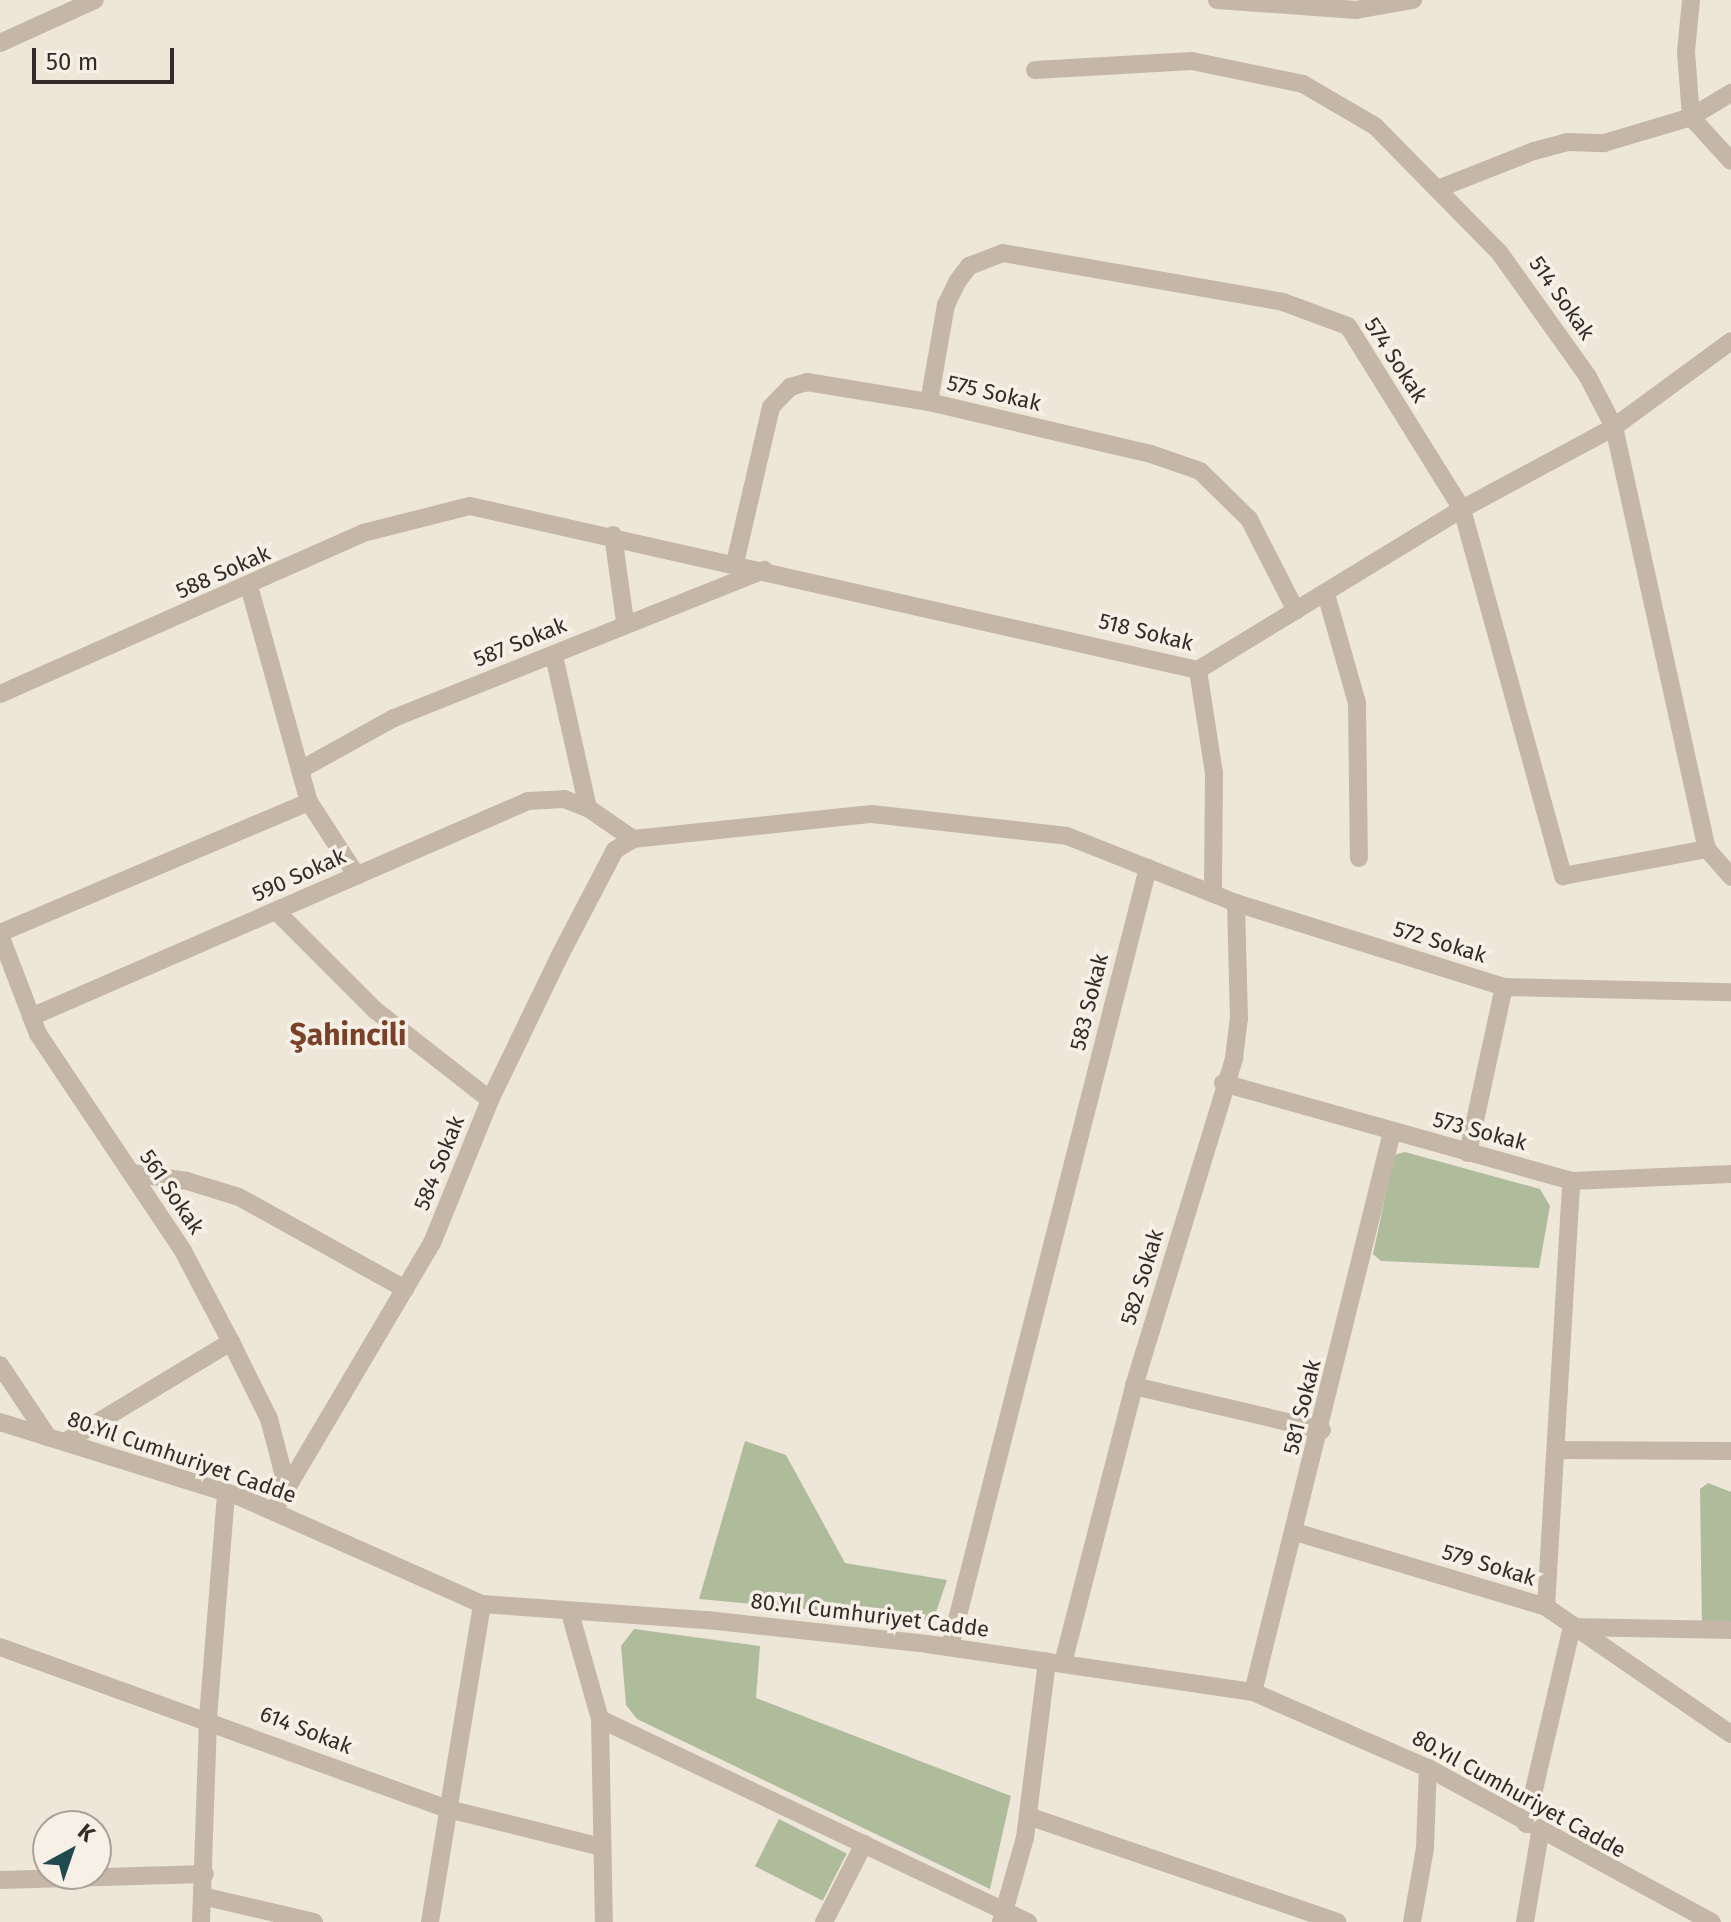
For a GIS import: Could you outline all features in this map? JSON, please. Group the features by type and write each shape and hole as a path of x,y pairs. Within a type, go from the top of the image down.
{"street":[{"path":"0,43 95,0"},
{"path":"1217,0 1356,10 1413,0"},
{"path":"1691,0 1686,52 1691,117 1731,161"},
{"name":"514 Sokak","path":"1035,70 1192,61 1303,84 1375,126 1440,188 1499,252 1588,377 1614,427 1707,849"},
{"path":"1440,188 1534,151 1568,142 1604,143 1691,117 1731,93"},
{"name":"574 Sokak","path":"929,402 946,305 963,274 985,257 1003,253 1078,263 1283,302 1348,326 1462,509 1563,876 1707,849"},
{"name":"518 Sokak","path":"470,506 613,535 1198,670 1462,509 1614,427 1731,341"},
{"name":"575 Sokak","path":"735,563 771,407 779,394 807,382 929,402 1151,454 1200,471 1249,519 1296,611"},
{"name":"588 Sokak","path":"0,694 363,533 470,506"},
{"path":"613,535 625,622"},
{"name":"587 Sokak","path":"300,770 394,718 554,656 625,622 764,570"},
{"path":"249,586 309,802 357,876"},
{"path":"1326,594 1357,703 1359,858"},
{"path":"554,656 588,808 637,838 872,814 1067,836 1148,868"},
{"path":"1198,670 1214,773 1213,892"},
{"name":"590 Sokak","path":"31,1017 528,801 564,799 588,808"},
{"path":"0,934 309,802"},
{"name":"584 Sokak","path":"274,1510 286,1484 432,1243 490,1100 615,850 637,838"},
{"path":"1707,849 1729,868"},
{"name":"572 Sokak","path":"1148,868 1236,903 1504,987 1731,992"},
{"name":"583 Sokak","path":"950,1647 1148,868"},
{"name":"582 Sokak","path":"1002,1918 1028,1816 1055,1662 1223,1083 1234,1058 1239,1019 1233,957 1236,903"},
{"path":"277,912 375,1010 490,1100"},
{"name":"561 Sokak","path":"0,934 31,1017 183,1251 231,1342 269,1419 286,1484"},
{"path":"1468,1153 1504,987"},
{"name":"573 Sokak","path":"1223,1083 1571,1181 1731,1174"},
{"name":"581 Sokak","path":"1253,1692 1322,1430 1392,1132"},
{"path":"131,1173 187,1181 239,1197 405,1289"},
{"path":"1546,1607 1571,1181"},
{"path":"0,1365 56,1440 231,1342"},
{"path":"1134,1386 1322,1430"},
{"name":"80.Yıl Cumhuriyet Cadde","path":"0,1422 226,1492 274,1510 482,1604 570,1613 707,1620 950,1647 1253,1692 1428,1768 1533,1829 1712,1922"},
{"path":"1557,1450 1731,1451"},
{"path":"201,1922 208,1718 226,1492"},
{"name":"579 Sokak","path":"1295,1532 1546,1607 1731,1734"},
{"path":"430,1922 482,1604"},
{"path":"570,1613 600,1719 598,1846 604,1922"},
{"path":"1525,1922 1533,1829 1572,1627 1731,1630"},
{"name":"614 Sokak","path":"0,1647 208,1718 448,1809 598,1846"},
{"path":"600,1719 864,1844 1002,1918 1028,1922"},
{"path":"1412,1922 1425,1848 1428,1768"},
{"path":"1028,1816 1337,1922"},
{"path":"824,1922 864,1844"},
{"path":"0,1880 205,1874"},
{"path":"202,1896 314,1922"}],"green space":[{"path":"1405,1152 1540,1189 1550,1206 1539,1268 1381,1261 1373,1254 1394,1155"},
{"path":"745,1441 786,1455 845,1563 947,1580 933,1621 699,1599"},
{"path":"1708,1483 1731,1492 1731,1624 1702,1627 1700,1489"},
{"path":"634,1629 760,1646 756,1698 1011,1796 990,1889 637,1719 626,1705 621,1646"},
{"path":"779,1819 847,1854 823,1901 755,1866"}],"district":[{"name":"Şahincili","path":"348,1035"}]}
